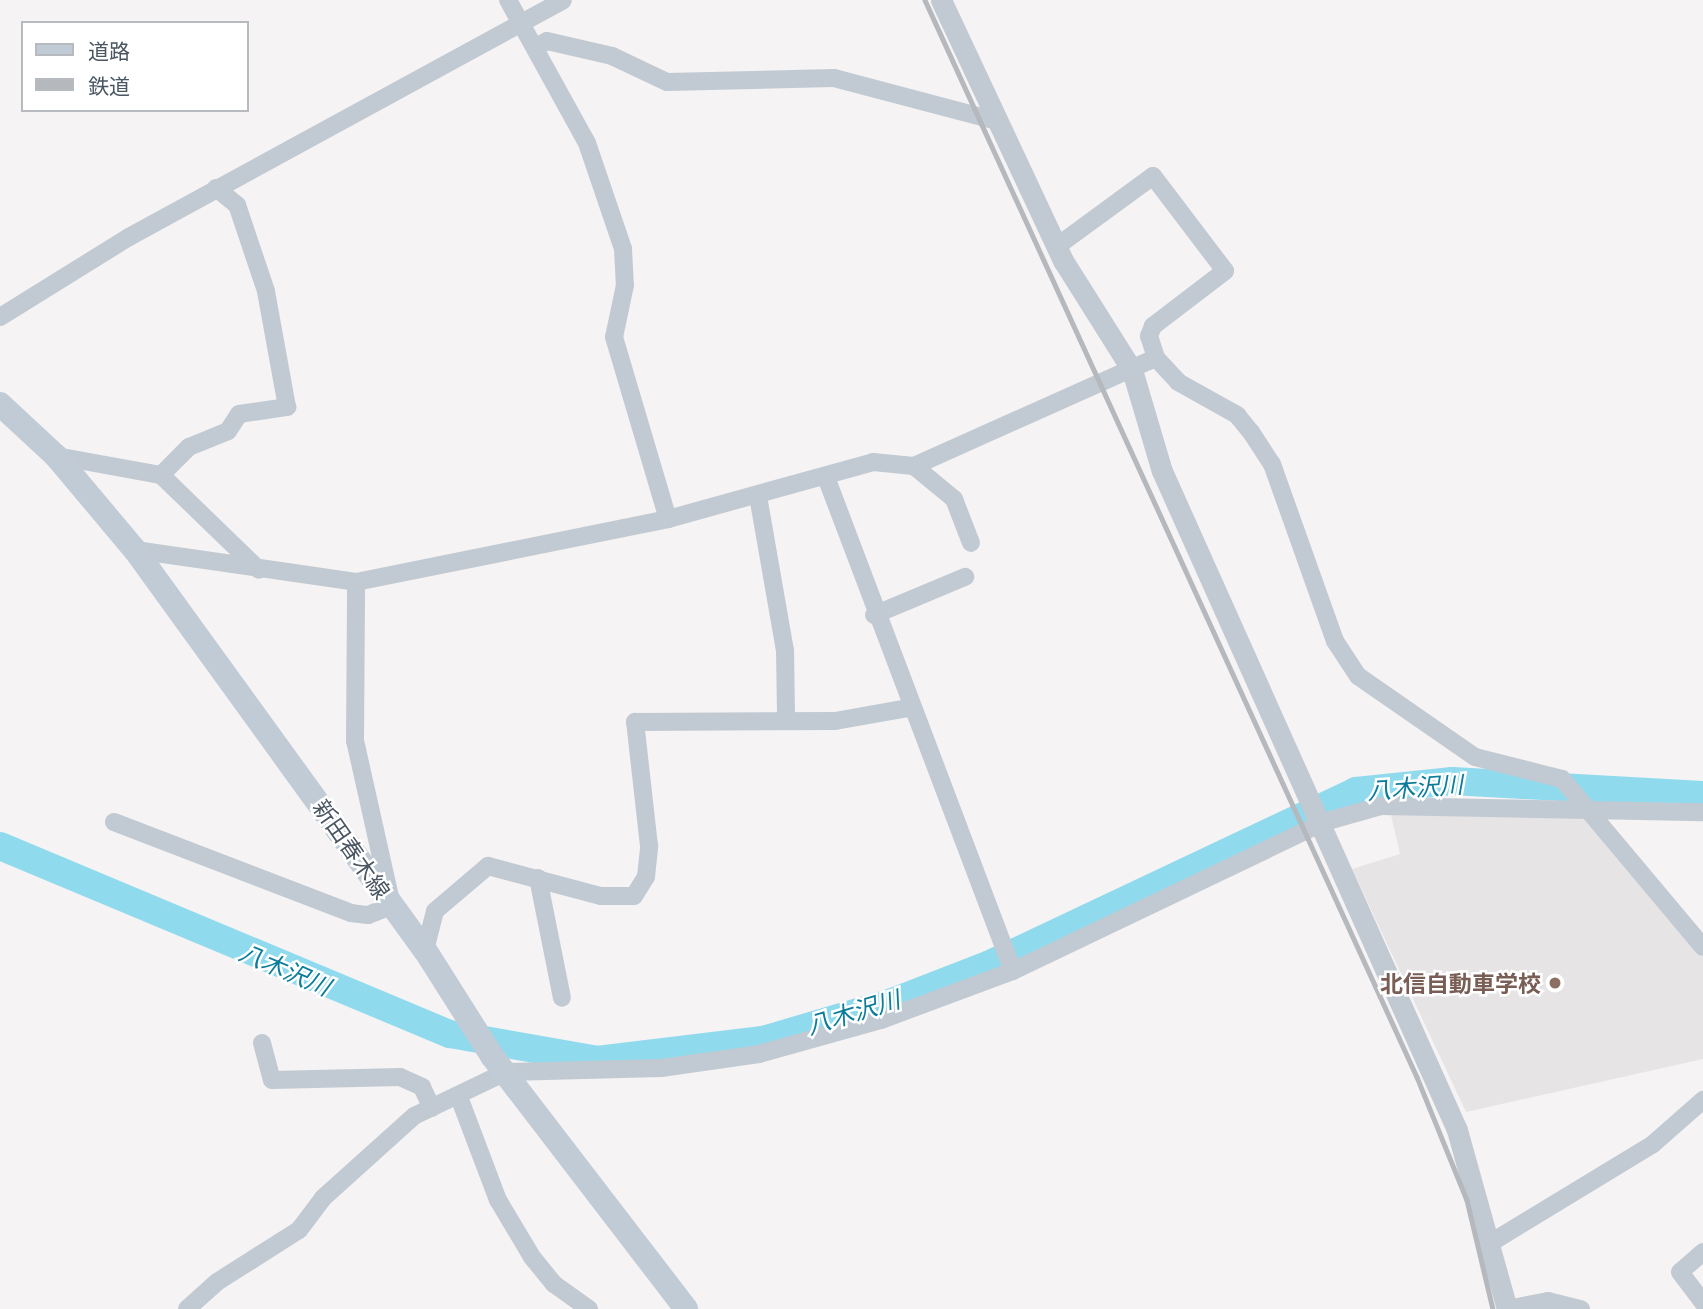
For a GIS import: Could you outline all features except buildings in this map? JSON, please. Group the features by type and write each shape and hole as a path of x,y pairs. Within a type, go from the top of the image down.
{"main road":[{"name":"新田春木線","path":"0,404 56,456 135,550 425,950 499,1064 686,1309"}],"street":[{"path":"508,0 525,21 587,142 623,249 625,285 614,337 668,519"},
{"path":"0,317 216,188 563,0"},
{"path":"941,0 1056,247 1132,370 1162,471 1306,781 1457,1130 1492,1242 1507,1309 1548,1301 1581,1309"},
{"path":"538,46 547,41 612,56 667,82 853,81 997,121"},
{"path":"1056,247 1153,176 1225,271 1153,326 1149,336 1156,358 1178,382 1237,415 1251,432 1276,476 1331,632 1358,676 1475,757 1562,779 1703,947"},
{"path":"161,475 189,447 228,431 239,414 287,407 266,290 237,205 216,188"},
{"path":"135,550 356,582 668,519 873,462 914,466 1156,358"},
{"path":"56,456 161,475 259,570"},
{"path":"914,466 954,499 971,543"},
{"path":"826,477 909,708 1012,968"},
{"path":"758,496 785,650 786,717"},
{"path":"874,615 965,578"},
{"path":"114,822 351,913 368,915 392,906 355,741 356,582"},
{"path":"425,950 435,911 465,880 488,866 601,897 634,896 646,877 649,846 635,722 786,717 835,721 909,708"},
{"path":"187,1309 217,1282 299,1230 386,1138 432,1108 458,1097 499,1064 661,1068 759,1054 881,1020 1012,968 1324,822 1381,806 1424,803 1584,806 1703,812"},
{"path":"538,878 562,998"},
{"path":"262,1043 272,1080 400,1077 422,1087 432,1108"},
{"path":"458,1097 498,1200 532,1257 554,1284 590,1309"},
{"path":"1492,1242 1653,1144 1703,1100"},
{"path":"1703,1252 1680,1272 1703,1302"}],"shaded area":[{"name":"北信自動車学校","path":"1391,815 1584,816 1703,956 1703,1059 1466,1112 1352,869 1400,854"}],"waterway":[{"name":"八木沢川","path":"0,846 450,1034 597,1060 763,1040 892,1002 988,965 1356,791 1452,781 1703,795"}],"railway":[{"path":"925,0 1417,1077 1467,1200 1493,1309"}],"place":[{"name":"北信自動車学校","path":"1555,983"}]}
